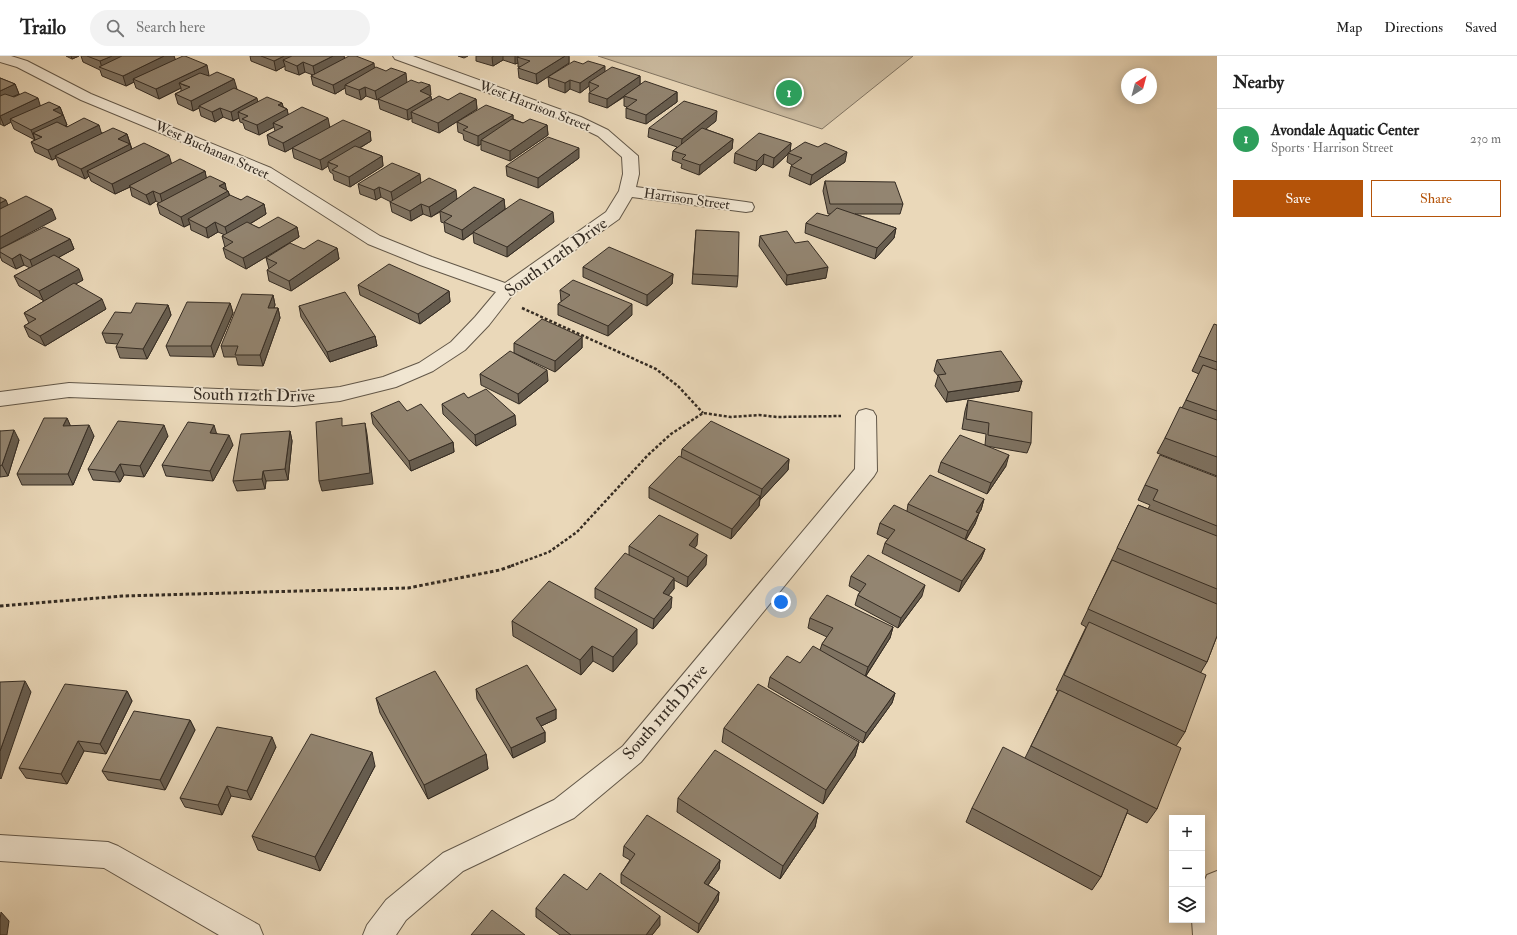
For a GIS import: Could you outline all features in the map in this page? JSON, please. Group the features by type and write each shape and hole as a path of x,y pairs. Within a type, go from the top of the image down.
{"street":[{"name":"West Harrison Street","path":"400,56 576,120 603,133 630,156 631,174 627,191"},
{"name":"West Buchanan Street","path":"0,57 22,64 86,97 265,171 374,240 503,294"},
{"name":"Harrison Street","path":"627,191 746,207"},
{"name":"South 112th Drive","path":"0,399 69,390 294,399 340,394 389,382 426,367 458,346 482,321 503,294 613,215 627,191"},
{"name":"South 111th Drive","path":"378,935 396,910 453,862 564,808 632,754 866,471 866,416"},
{"path":"0,848 108,855 248,935"},
{"path":"1208,935 1207,919 1217,885"}],"path":[{"path":"503,294 529,311 656,369 678,386 703,412 731,417 759,415 777,417 866,416"},
{"path":"0,606 122,596 408,588 500,570 549,552 577,532 648,455 671,434 703,412"}],"shaded area":[{"path":"598,56 913,56 822,129"}],"building":[{"path":"87,56 112,56 100,61"},
{"path":"122,56 164,56 123,76 99,67"},
{"path":"183,56 207,65 156,89 133,79"},
{"path":"261,56 284,56 274,61"},
{"path":"292,56 333,56 313,66 303,62 297,66 283,60"},
{"path":"349,56 356,56 374,63 333,85 311,76"},
{"path":"565,56 536,74 518,68 530,61 517,57"},
{"path":"574,61 583,64 588,61 605,66 580,83 570,80 565,83 548,77"},
{"path":"376,67 386,71 391,68 406,73 375,91 365,87 359,90 345,85"},
{"path":"612,67 640,76 607,99 589,93 599,86 589,82"},
{"path":"217,72 234,79 191,101 175,94 190,87 179,83 200,73 209,76"},
{"path":"0,78 15,84 0,91"},
{"path":"411,80 430,85 420,91 431,96 407,110 378,99"},
{"path":"645,81 677,92 646,115 626,108 637,100 624,96"},
{"path":"234,88 257,98 231,112 220,108 212,112 199,106"},
{"path":"25,92 38,98 0,116 0,96 5,94 14,97"},
{"path":"460,93 476,99 438,123 411,112 439,96 448,100"},
{"path":"267,97 282,103 278,105 287,109 257,125 242,119 248,116 238,112"},
{"path":"684,101 717,111 682,139 649,128"},
{"path":"49,102 60,107 53,110 63,115 31,130 10,119"},
{"path":"486,105 513,115 478,136 463,130 468,127 457,122"},
{"path":"302,107 328,118 283,143 267,135 283,127 273,123"},
{"path":"84,118 99,125 48,150 31,142 42,137 33,133 57,122 67,127"},
{"path":"512,119 523,123 530,119 547,125 510,151 481,140"},
{"path":"343,120 370,131 320,160 292,148"},
{"path":"113,128 127,134 118,139 130,144 81,169 55,156"},
{"path":"702,128 733,139 700,165 682,159 686,155 673,151"},
{"path":"759,133 791,143 774,158 764,154 757,161 735,153"},
{"path":"548,137 579,148 538,178 506,166"},
{"path":"805,142 818,147 825,143 847,152 812,175 791,166 802,158 788,153"},
{"path":"144,143 169,155 112,184 87,171"},
{"path":"355,146 382,156 349,177 332,170 338,166 328,162"},
{"path":"180,159 205,171 160,194 153,191 146,195 129,186"},
{"path":"392,163 420,174 391,192 379,187 374,190 358,184"},
{"path":"210,176 225,183 219,186 228,191 181,217 157,204"},
{"path":"429,178 456,190 429,207 421,204 410,211 390,202"},
{"path":"825,181 895,182 903,204 830,204"},
{"path":"474,187 504,199 462,230 444,222 452,216 440,211"},
{"path":"230,195 241,200 247,196 264,204 225,227 215,222 206,228 188,219"},
{"path":"26,196 52,209 0,237 0,209"},
{"path":"0,197 6,200 0,203"},
{"path":"520,199 553,212 507,247 473,232"},
{"path":"837,208 896,228 877,248 806,223 817,213 828,216"},
{"path":"278,217 297,227 243,258 223,248 233,242 222,236 247,222 259,228"},
{"path":"44,227 70,239 30,260 20,254 12,259 0,252 0,249"},
{"path":"696,230 739,232 738,276 693,274"},
{"path":"787,231 795,243 808,241 828,267 787,275 760,236"},
{"path":"318,240 337,248 289,281 267,270 277,263 266,258 290,243 304,249"},
{"path":"609,247 673,274 647,295 583,267"},
{"path":"54,255 79,269 39,291 14,276"},
{"path":"389,264 449,291 418,314 358,285"},
{"path":"573,280 632,304 608,326 558,304 570,295 560,290"},
{"path":"74,283 102,299 40,336 24,326 36,319 24,313"},
{"path":"345,292 375,336 327,352 299,306"},
{"path":"242,294 273,295 268,308 278,308 260,355 235,355 238,346 221,346"},
{"path":"187,302 230,303 211,346 166,346"},
{"path":"136,303 168,305 143,349 116,347 123,334 102,333 115,312 131,313"},
{"path":"542,319 582,337 555,361 514,343"},
{"path":"1214,324 1217,325 1217,362 1199,356"},
{"path":"510,351 547,370 518,394 480,374"},
{"path":"1001,351 1022,381 948,392 938,375 946,374 937,360"},
{"path":"1203,365 1217,370 1217,411 1186,400"},
{"path":"486,389 515,415 475,435 442,404 464,393 468,398"},
{"path":"968,400 1032,412 1031,443 988,435 989,423 966,419"},
{"path":"399,401 407,411 421,404 453,442 409,461 371,413"},
{"path":"1180,407 1217,420 1217,457 1165,438"},
{"path":"44,418 67,418 63,426 89,425 68,474 17,474"},
{"path":"342,418 342,426 365,423 370,473 319,481 316,422"},
{"path":"118,421 164,425 140,466 120,464 115,472 88,469"},
{"path":"711,421 789,459 762,489 682,449"},
{"path":"188,422 214,425 210,433 229,435 210,471 162,465"},
{"path":"14,430 2,465 0,466 0,431"},
{"path":"290,431 285,469 263,471 262,479 233,481 241,434"},
{"path":"960,435 1009,455 991,483 941,462"},
{"path":"1160,455 1217,477 1217,526 1153,500 1158,490 1145,485"},
{"path":"679,456 760,496 732,529 649,487"},
{"path":"930,475 984,499 976,512 979,513 968,531 908,504"},
{"path":"894,505 985,549 962,581 885,543 895,530 880,523"},
{"path":"1138,505 1217,536 1217,589 1117,548"},
{"path":"659,515 698,534 689,545 707,555 688,577 629,546"},
{"path":"625,553 674,578 663,593 672,597 654,619 595,588"},
{"path":"868,555 925,585 901,618 858,595 866,584 851,576"},
{"path":"1112,560 1217,604 1217,636 1207,662 1088,609"},
{"path":"549,581 637,629 613,657 592,646 580,660 512,621"},
{"path":"827,595 893,627 868,667 822,644 833,628 810,618"},
{"path":"1089,622 1206,675 1185,732 1064,675"},
{"path":"813,646 895,693 866,733 770,677 787,656 800,663"},
{"path":"527,665 556,709 536,718 545,732 511,748 476,689"},
{"path":"435,671 486,754 424,785 376,698"},
{"path":"25,681 0,751 0,682"},
{"path":"65,684 127,691 100,744 78,741 61,774 19,768"},
{"path":"758,684 859,742 826,790 724,728"},
{"path":"1059,690 1181,748 1157,809 1031,746"},
{"path":"134,711 190,720 160,780 102,771"},
{"path":"217,727 272,737 247,791 227,786 218,805 180,798"},
{"path":"311,734 372,752 315,857 252,836"},
{"path":"1003,747 1128,810 1101,877 972,808"},
{"path":"715,750 818,813 783,866 678,798"},
{"path":"647,815 720,860 704,883 719,892 699,924 621,874 635,854 624,846"},
{"path":"600,873 660,916 646,935 571,935 536,908 564,874 587,890"},
{"path":"492,910 525,935 471,935"}],"place":[{"name":"Avondale Aquatic Center","path":"789,93"}]}
